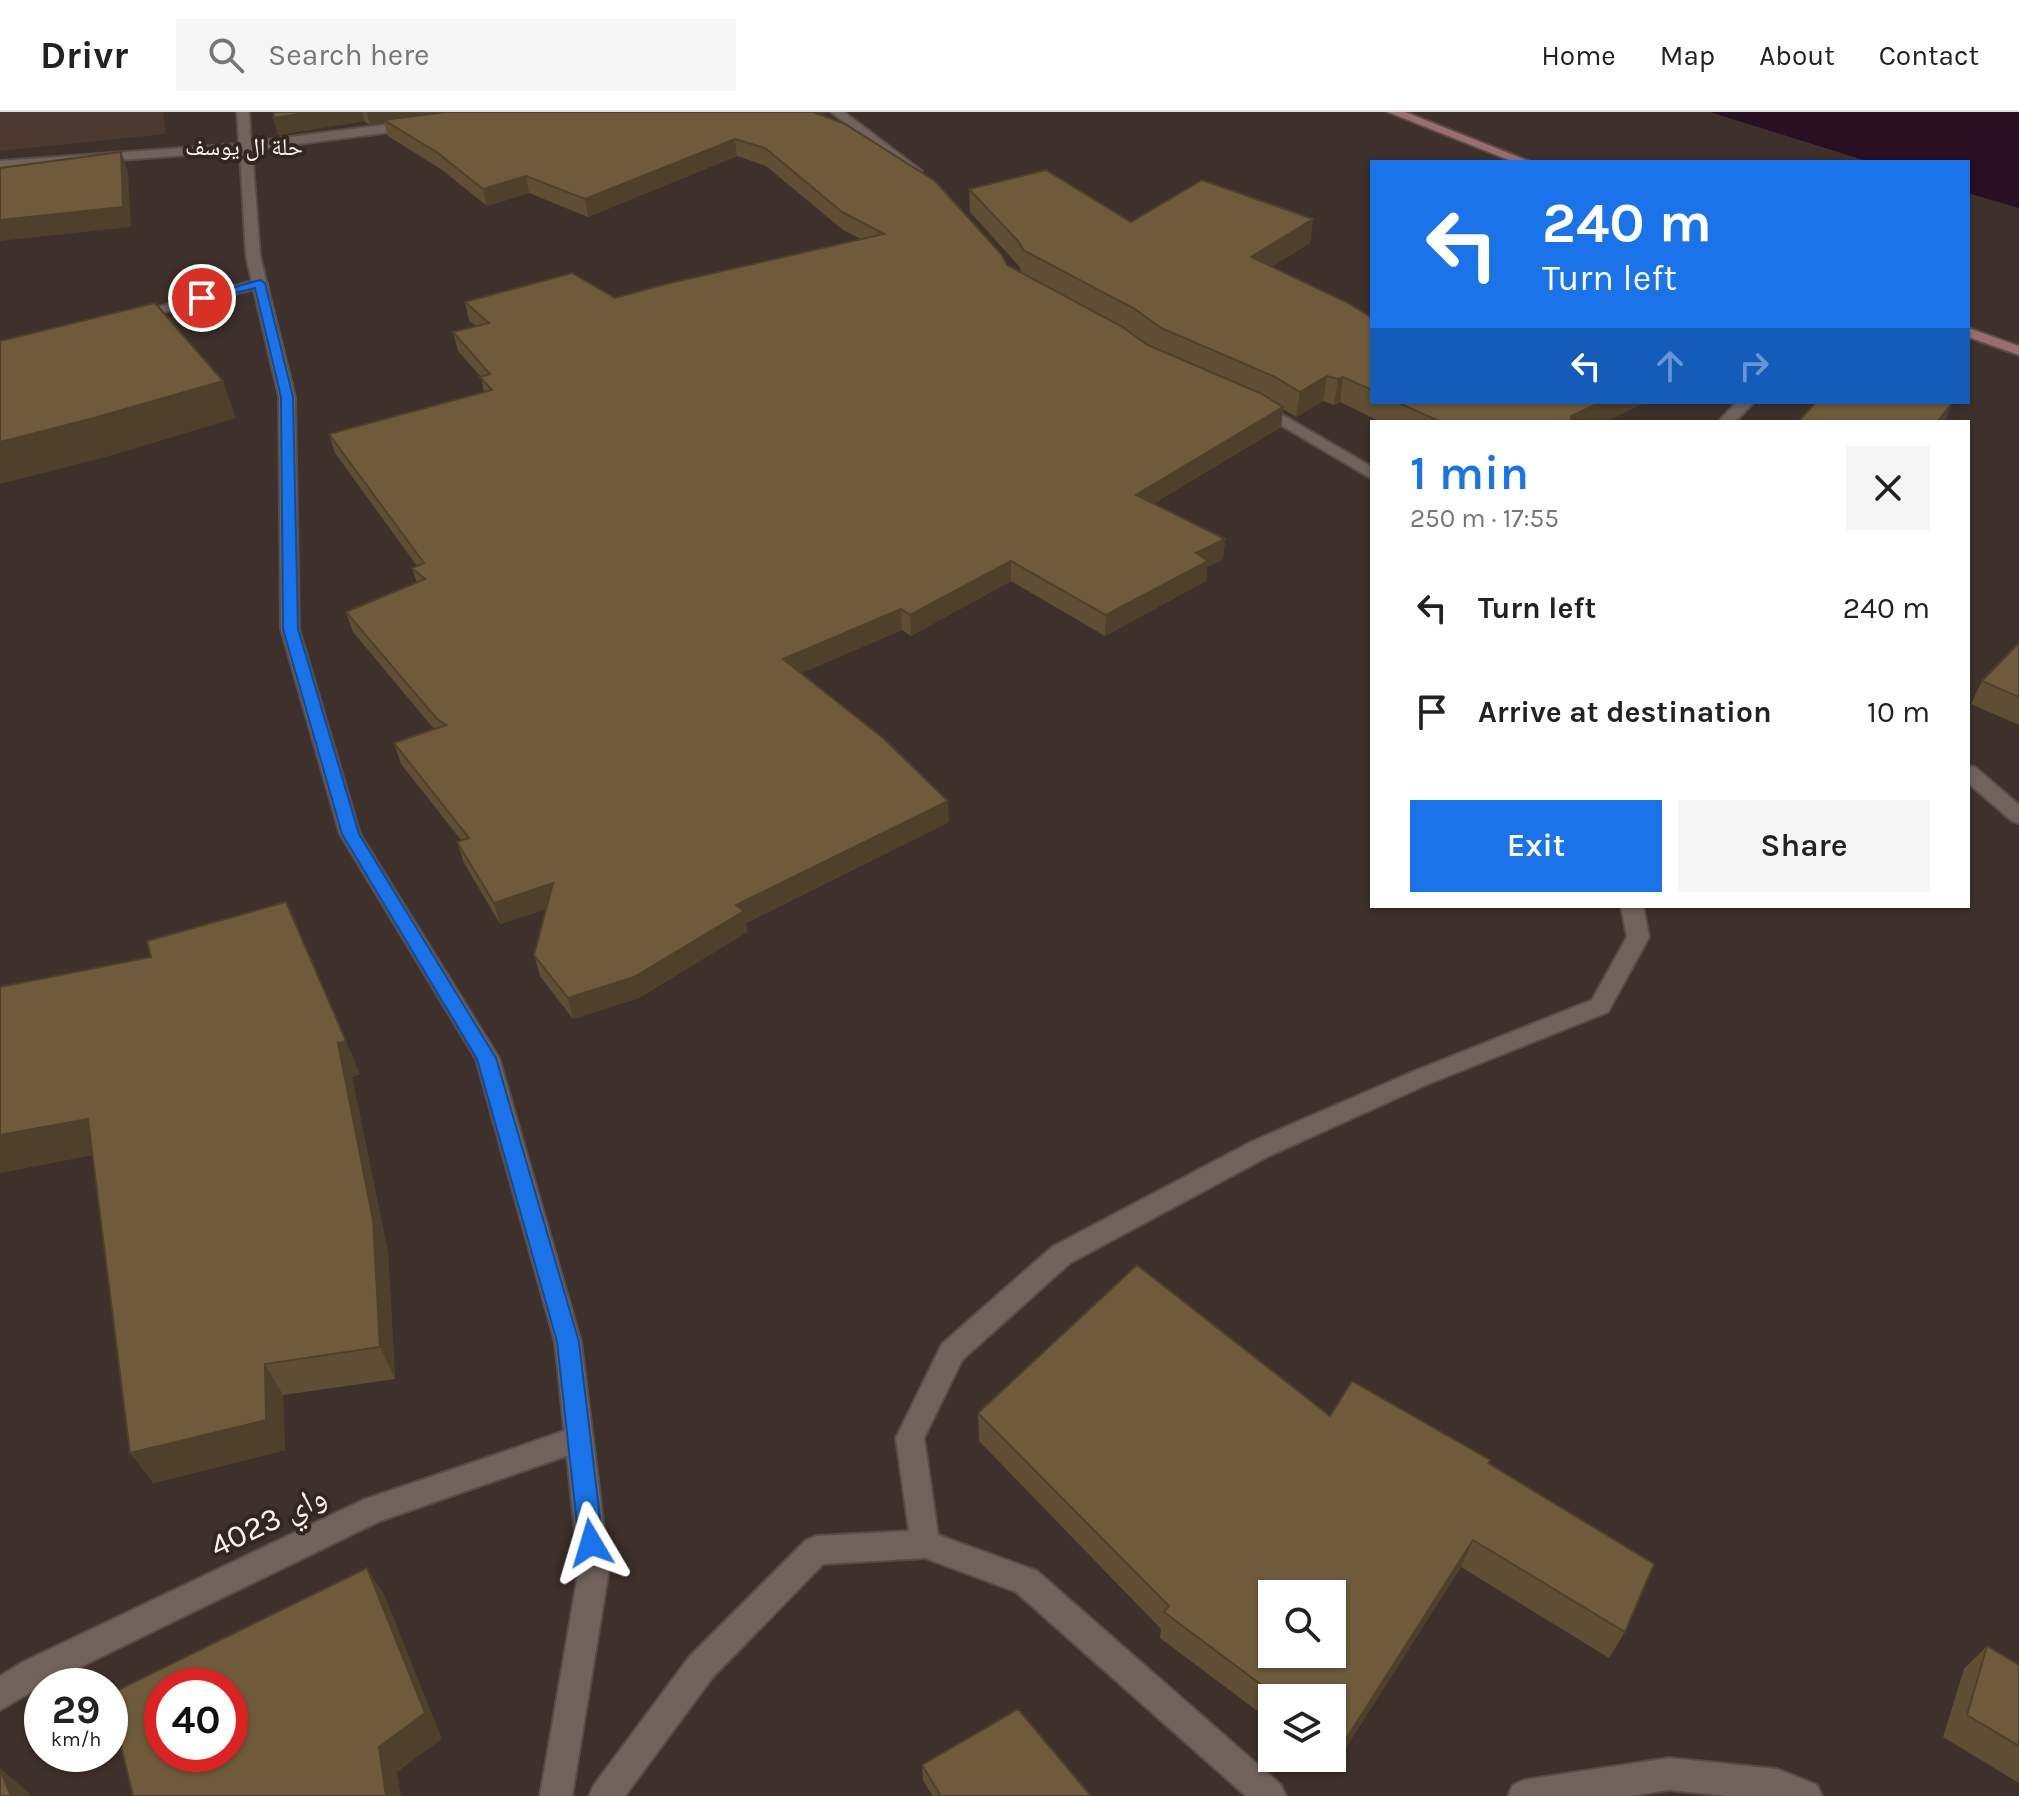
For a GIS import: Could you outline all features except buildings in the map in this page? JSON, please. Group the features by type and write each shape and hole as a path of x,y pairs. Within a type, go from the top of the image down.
{"main road":[{"path":"1394,112 1520,160"},
{"path":"1970,333 2019,351"}],"street":[{"path":"243,112 253,256 287,397 290,629 350,834 487,1058 568,1342 594,1569 556,1796"},
{"path":"837,112 924,177"},
{"path":"0,165 244,147 425,124"},
{"path":"122,318 260,283"},
{"path":"1238,396 1266,408 1370,473"},
{"path":"1728,420 1744,404"},
{"path":"1970,774 2019,816"},
{"path":"925,1544 910,1438 952,1352 1061,1255 1233,1163 1420,1078 1600,1006 1638,937 1632,908"},
{"name":"واي 4023","path":"0,1694 34,1673 373,1510 579,1439"},
{"path":"605,1796 701,1667 816,1550 925,1544 1026,1581 1270,1796"},
{"path":"1524,1796 1669,1774 1777,1785 1806,1796"}],"shaded area":[{"path":"0,112 163,112 166,134 0,151"},
{"path":"1710,112 2019,112 2019,208 1970,194 1970,160 1864,160"}],"district":[{"name":"حلة ال يوسف","path":"244,147"}],"route":[{"path":"202,298 260,283 287,397 290,629 350,834 487,1058 568,1342 591,1543"}]}
